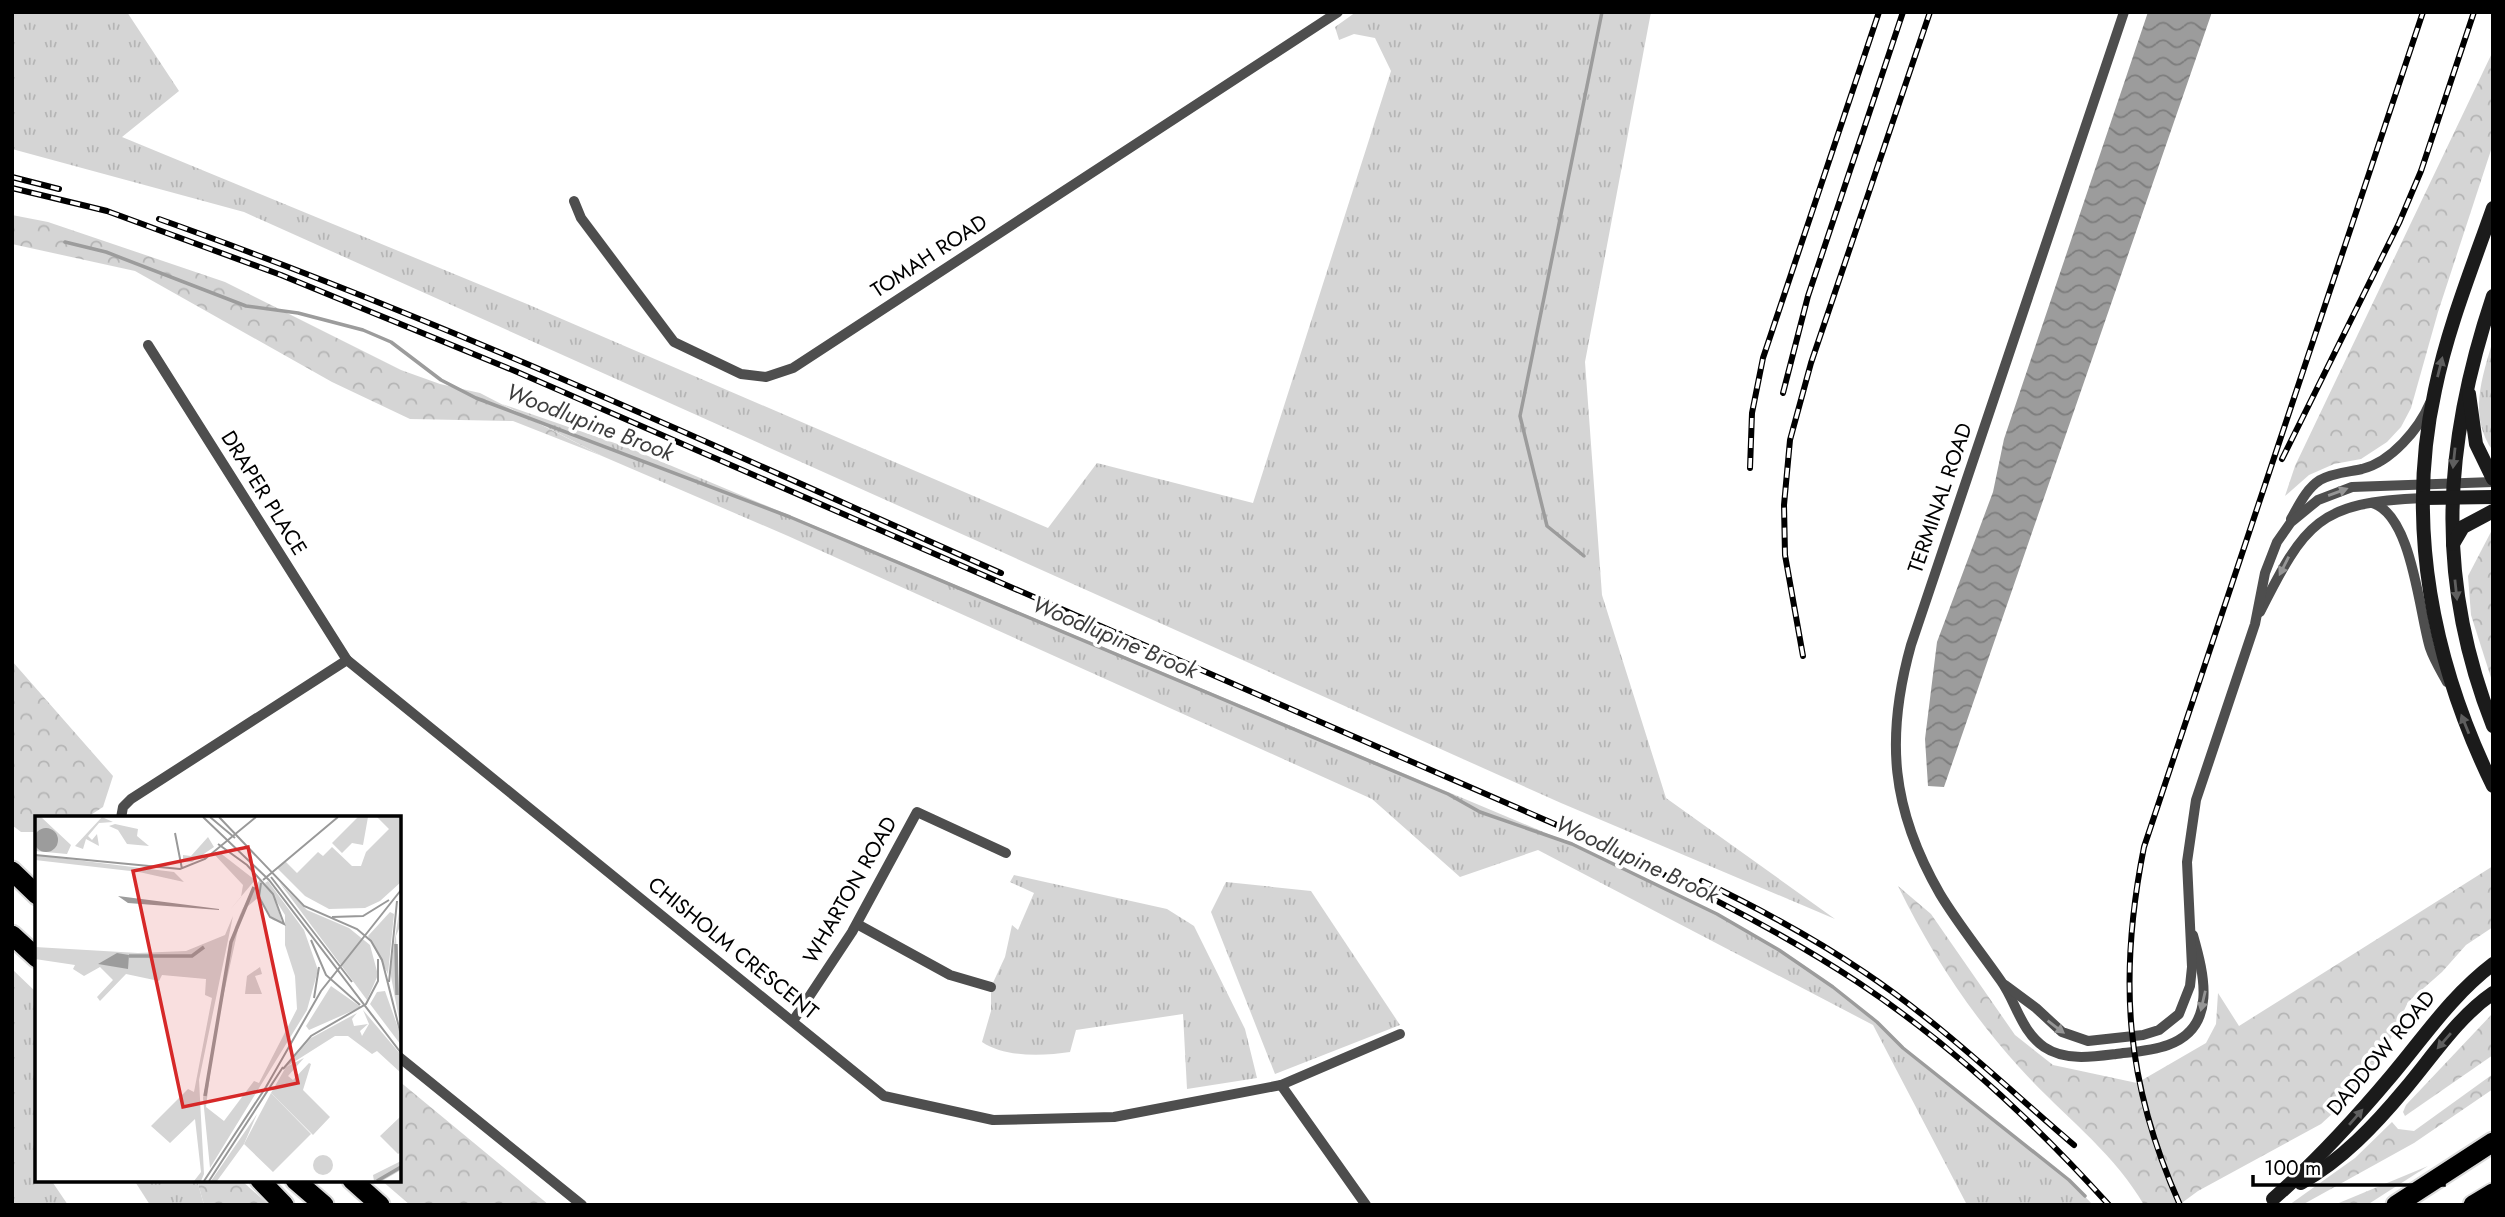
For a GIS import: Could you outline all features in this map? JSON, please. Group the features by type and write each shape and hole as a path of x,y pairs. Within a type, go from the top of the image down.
{"highway":[{"path":"12,871 35,893"},
{"path":"12,935 35,956"},
{"path":"2396,1205 2493,1142"},
{"path":"262,1182 284,1205"},
{"path":"297,1182 324,1205"},
{"path":"354,1182 380,1205"},
{"path":"2473,1205 2493,1193"}],"main road":[{"path":"2493,208 2450,330 2434,392 2424,491 2427,583 2435,629 2453,694 2493,786"},
{"path":"2493,296 2471,365 2458,427 2451,482 2452,547 2459,619 2479,691 2493,726"},
{"path":"2471,365 2468,386 2476,444 2493,481"},
{"path":"2424,491 2451,498 2493,497"},
{"path":"2452,547 2463,527 2493,511"},
{"path":"2474,978 2493,956"},
{"name":"DADDOW ROAD","path":"2267,1202 2312,1165 2393,1074 2450,1001 2493,964"},
{"name":"DADDOW ROAD","path":"2267,1202 2322,1172 2366,1133 2442,1042 2493,993"}],"street":[{"name":"TOMAH ROAD","path":"574,201 581,218 674,342 741,374 766,377 793,368 1338,12"},
{"name":"TERMINAL ROAD","path":"2124,12 1911,645 1895,718 1894,755 1909,823 1940,894 2004,984 2030,1033 2046,1049 2081,1058 2162,1047 2186,1034 2203,1003 2206,982 2193,935"},
{"name":"DRAPER PLACE","path":"148,345 347,660"},
{"path":"2277,542 2314,485 2330,476 2362,469 2384,458 2413,430 2434,392"},
{"path":"2424,491 2451,482 2493,481"},
{"name":"TERMINAL ROAD","path":"2004,984 2071,1037 2097,1041 2143,1035 2169,1023 2186,1003 2190,986 2193,935 2188,862 2196,800 2255,624 2265,573 2277,542 2305,510 2334,492 2369,484 2424,491"},
{"name":"TERMINAL ROAD","path":"2255,624 2301,538 2331,515 2424,491"},
{"path":"2370,503 2382,506 2394,518 2411,562 2431,651 2453,694"},
{"path":"122,816 124,807 131,799 347,660"},
{"name":"CHISHOLM CRESCENT","path":"347,660 884,1096 993,1120 1114,1117 1281,1085 1400,1034"},
{"name":"WHARTON ROAD","path":"793,1021 857,924 917,813 1006,853"},
{"path":"857,924 950,975 991,987"},
{"path":"401,1058 582,1205"},
{"path":"1281,1085 1366,1205"}],"green space":[{"path":"12,12 127,12 179,91 122,137 527,304 1048,528 1097,463 1253,503 1391,71 1375,38 1354,34 1339,40 1335,27 1356,12 1651,12 1585,362 1602,595 1666,798 1835,919 1561,803 244,212 12,149"},
{"path":"2493,51 2493,144 2438,312 2411,408 2401,427 2387,442 2361,459 2334,464 2309,475 2285,496 2295,466"},
{"path":"12,215 48,222 225,282 401,370 440,384 480,393 602,456 513,421 410,419 332,382 135,271 12,244"},
{"path":"2493,340 2493,451 2485,438 2479,411 2482,383"},
{"path":"502,404 629,448 1572,844 1717,914 1779,950 1833,987 1877,1022 1903,1048 2069,1180 2093,1205 1967,1205 1873,1025 1538,850 1460,877 1372,799 788,536 602,456"},
{"path":"2493,528 2493,684 2471,615 2468,576"},
{"path":"12,661 113,776 103,807 89,816 35,816 35,832 21,832 12,825"},
{"path":"2493,866 2493,927 2466,945 2442,972 2408,1002 2385,1051 2354,1094 2321,1124 2198,1191 2179,1205 2144,1205 2102,1150 2019,1067 1952,981 1898,886 1931,914 2015,1035 2053,1065 2137,1083 2206,1043 2216,1024 2218,993 2239,1026"},
{"path":"1014,875 1167,909 1194,926 1245,1029 1257,1078 1187,1089 1183,1014 1076,1030 1070,1052 1037,1055 1014,1053 982,1042 991,1011 991,987 1005,957 1012,925 1018,930 1034,893 1010,882"},
{"path":"1226,882 1311,891 1400,1025 1275,1074 1211,912"},
{"path":"12,969 35,991 35,1182 52,1182 68,1205 12,1205"},
{"path":"2493,1013 2493,1055 2405,1116 2403,1112 2406,1105"},
{"path":"2493,1074 2493,1089 2414,1143 2302,1205 2289,1205 2355,1158 2392,1122 2398,1129 2414,1131"},
{"path":"401,1083 549,1205 410,1205 383,1182 401,1182"},
{"path":"2428,1166 2367,1205 2334,1205"},
{"path":"135,1182 198,1182 204,1205 150,1205"},
{"path":"198,1182 243,1182 269,1205 204,1205"}],"water":[{"path":"2148,12 2212,12 1944,787 1928,786 1925,739 1937,642 1993,492 2004,439"}],"waterway":[{"path":"1584,556 1547,526 1520,416 1602,12"},
{"name":"Woodlupine Brook","path":"65,242 106,252 246,306 298,313 363,330 391,342 441,380 476,398 790,517 1448,794 1480,812 1572,844 1717,914 1779,950 1833,987 1877,1022 1903,1048 2069,1180 2085,1196"}],"railway":[{"path":"1750,468 1752,413 1763,358 1879,12"},
{"path":"1783,393 1808,296 1903,12"},
{"path":"1803,656 1785,555 1784,505 1790,440 1811,363 1930,12"},
{"path":"2180,1205 2148,1116 2132,1029 2129,985 2131,941 2144,847 2423,12"},
{"path":"2282,459 2399,223 2421,171 2474,12"},
{"path":"12,177 59,189"},
{"path":"12,188 107,211 281,275 515,371 1573,832 1683,884 1790,940 1893,1007 1991,1086 2052,1144 2109,1205"},
{"path":"159,219 266,258 478,343 1001,573"},
{"path":"1702,881 1805,935 1892,991 1945,1033 2074,1145"}]}
